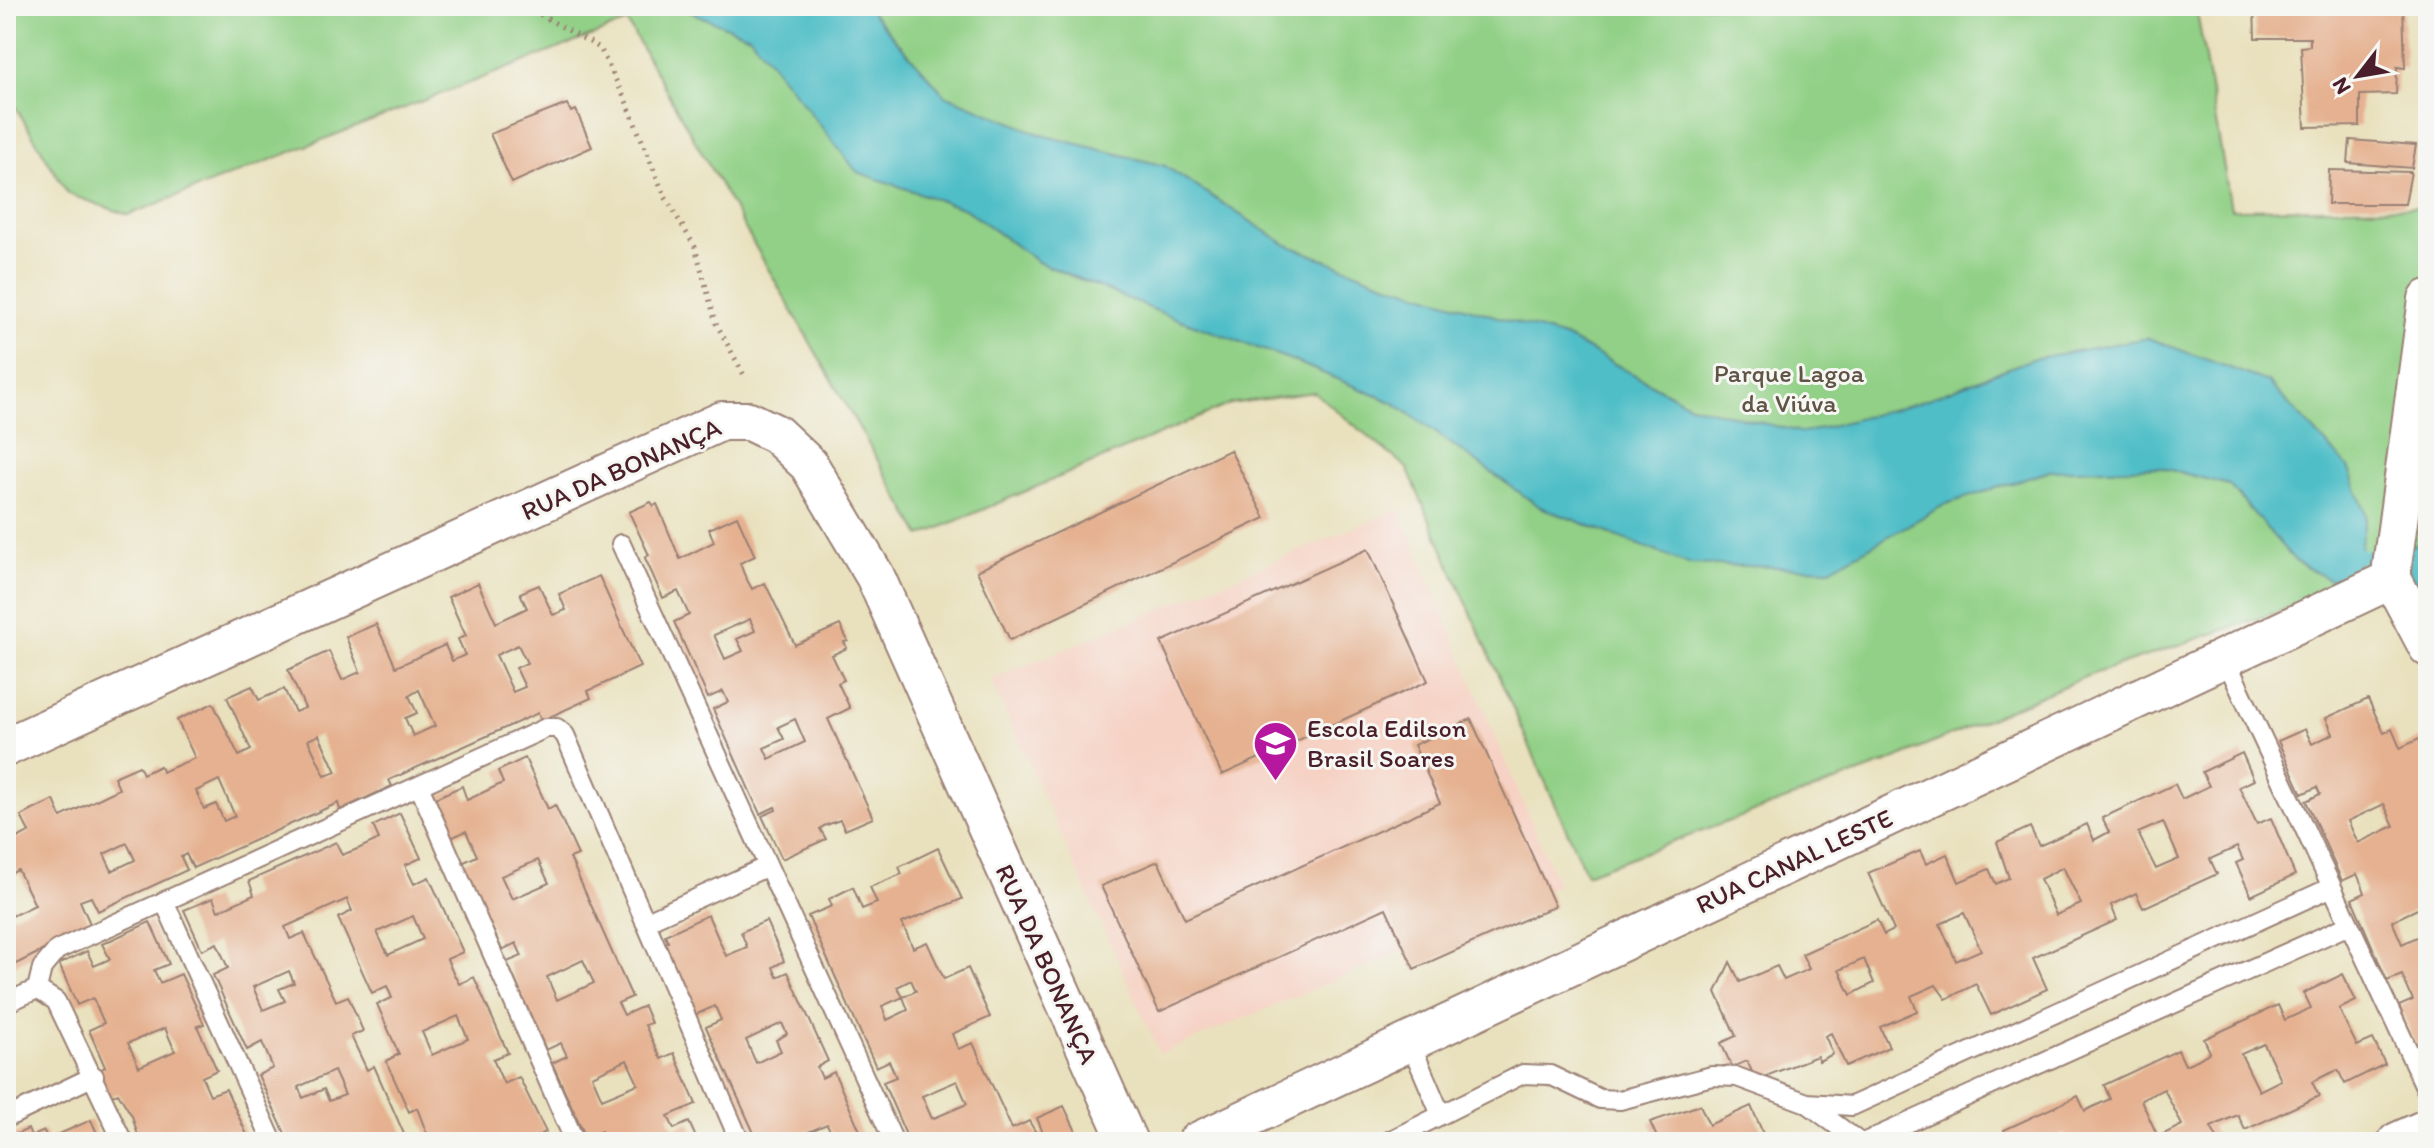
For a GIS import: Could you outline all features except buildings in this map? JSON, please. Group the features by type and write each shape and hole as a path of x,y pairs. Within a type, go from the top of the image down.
{"street":[{"path":"2428,299 2392,579 2428,647"},
{"name":"RUA DA BONANÇA","path":"6,747 722,421 749,421 776,434 809,465 875,576 1128,1142"},
{"name":"RUA CANAL LESTE","path":"1197,1142 2392,579"},
{"path":"2397,1142 2428,1128"}],"lane":[{"path":"621,544 894,1142"},
{"path":"2225,658 2428,1093"},
{"path":"37,989 42,968 57,950 546,728 557,728 565,735 740,1142"},
{"path":"419,786 572,1141"},
{"path":"645,922 768,866"},
{"path":"1807,1103 1852,1106 2332,887"},
{"path":"164,901 273,1142"},
{"path":"1865,1142 2349,925"},
{"path":"6,1003 37,989"},
{"path":"37,989 56,1001 123,1142"},
{"path":"1410,1042 1441,1115"},
{"path":"1387,1142 1523,1074 1536,1072 1600,1099 1620,1100 1712,1076 1737,1077 1807,1103 1859,1142"},
{"path":"6,1118 94,1076"}],"path":[{"path":"518,6 530,9 600,48 626,101 664,195 695,247 716,323 776,434"}],"shaded area":[{"name":"Escola Edilson Brasil Soares","path":"1399,509 1558,885 1160,1054 991,680"}],"green space":[{"name":"Parque Lagoa da Viúva","path":"6,6 2196,6 2231,209 2428,207 2428,656 2385,582 2316,599 2087,676 1884,764 1586,874 1407,468 1314,392 1230,404 921,536 627,22 128,215 68,194 6,91"}],"water":[{"path":"675,6 866,6 945,95 1042,135 1165,166 1287,245 1382,282 1567,338 1690,405 1804,433 1917,403 2032,359 2148,338 2268,382 2348,467 2366,514 2357,568 2330,580 2296,562 2229,485 2159,467 2050,471 1946,504 1830,569 1689,564 1540,507 1394,403 1038,262 965,209 857,172 750,36"},
{"path":"2402,543 2428,546 2428,641"}],"waterway":[{"path":"2344,550 2392,566"}],"place":[{"name":"Escola Edilson Brasil Soares","path":"1276,782"}]}
